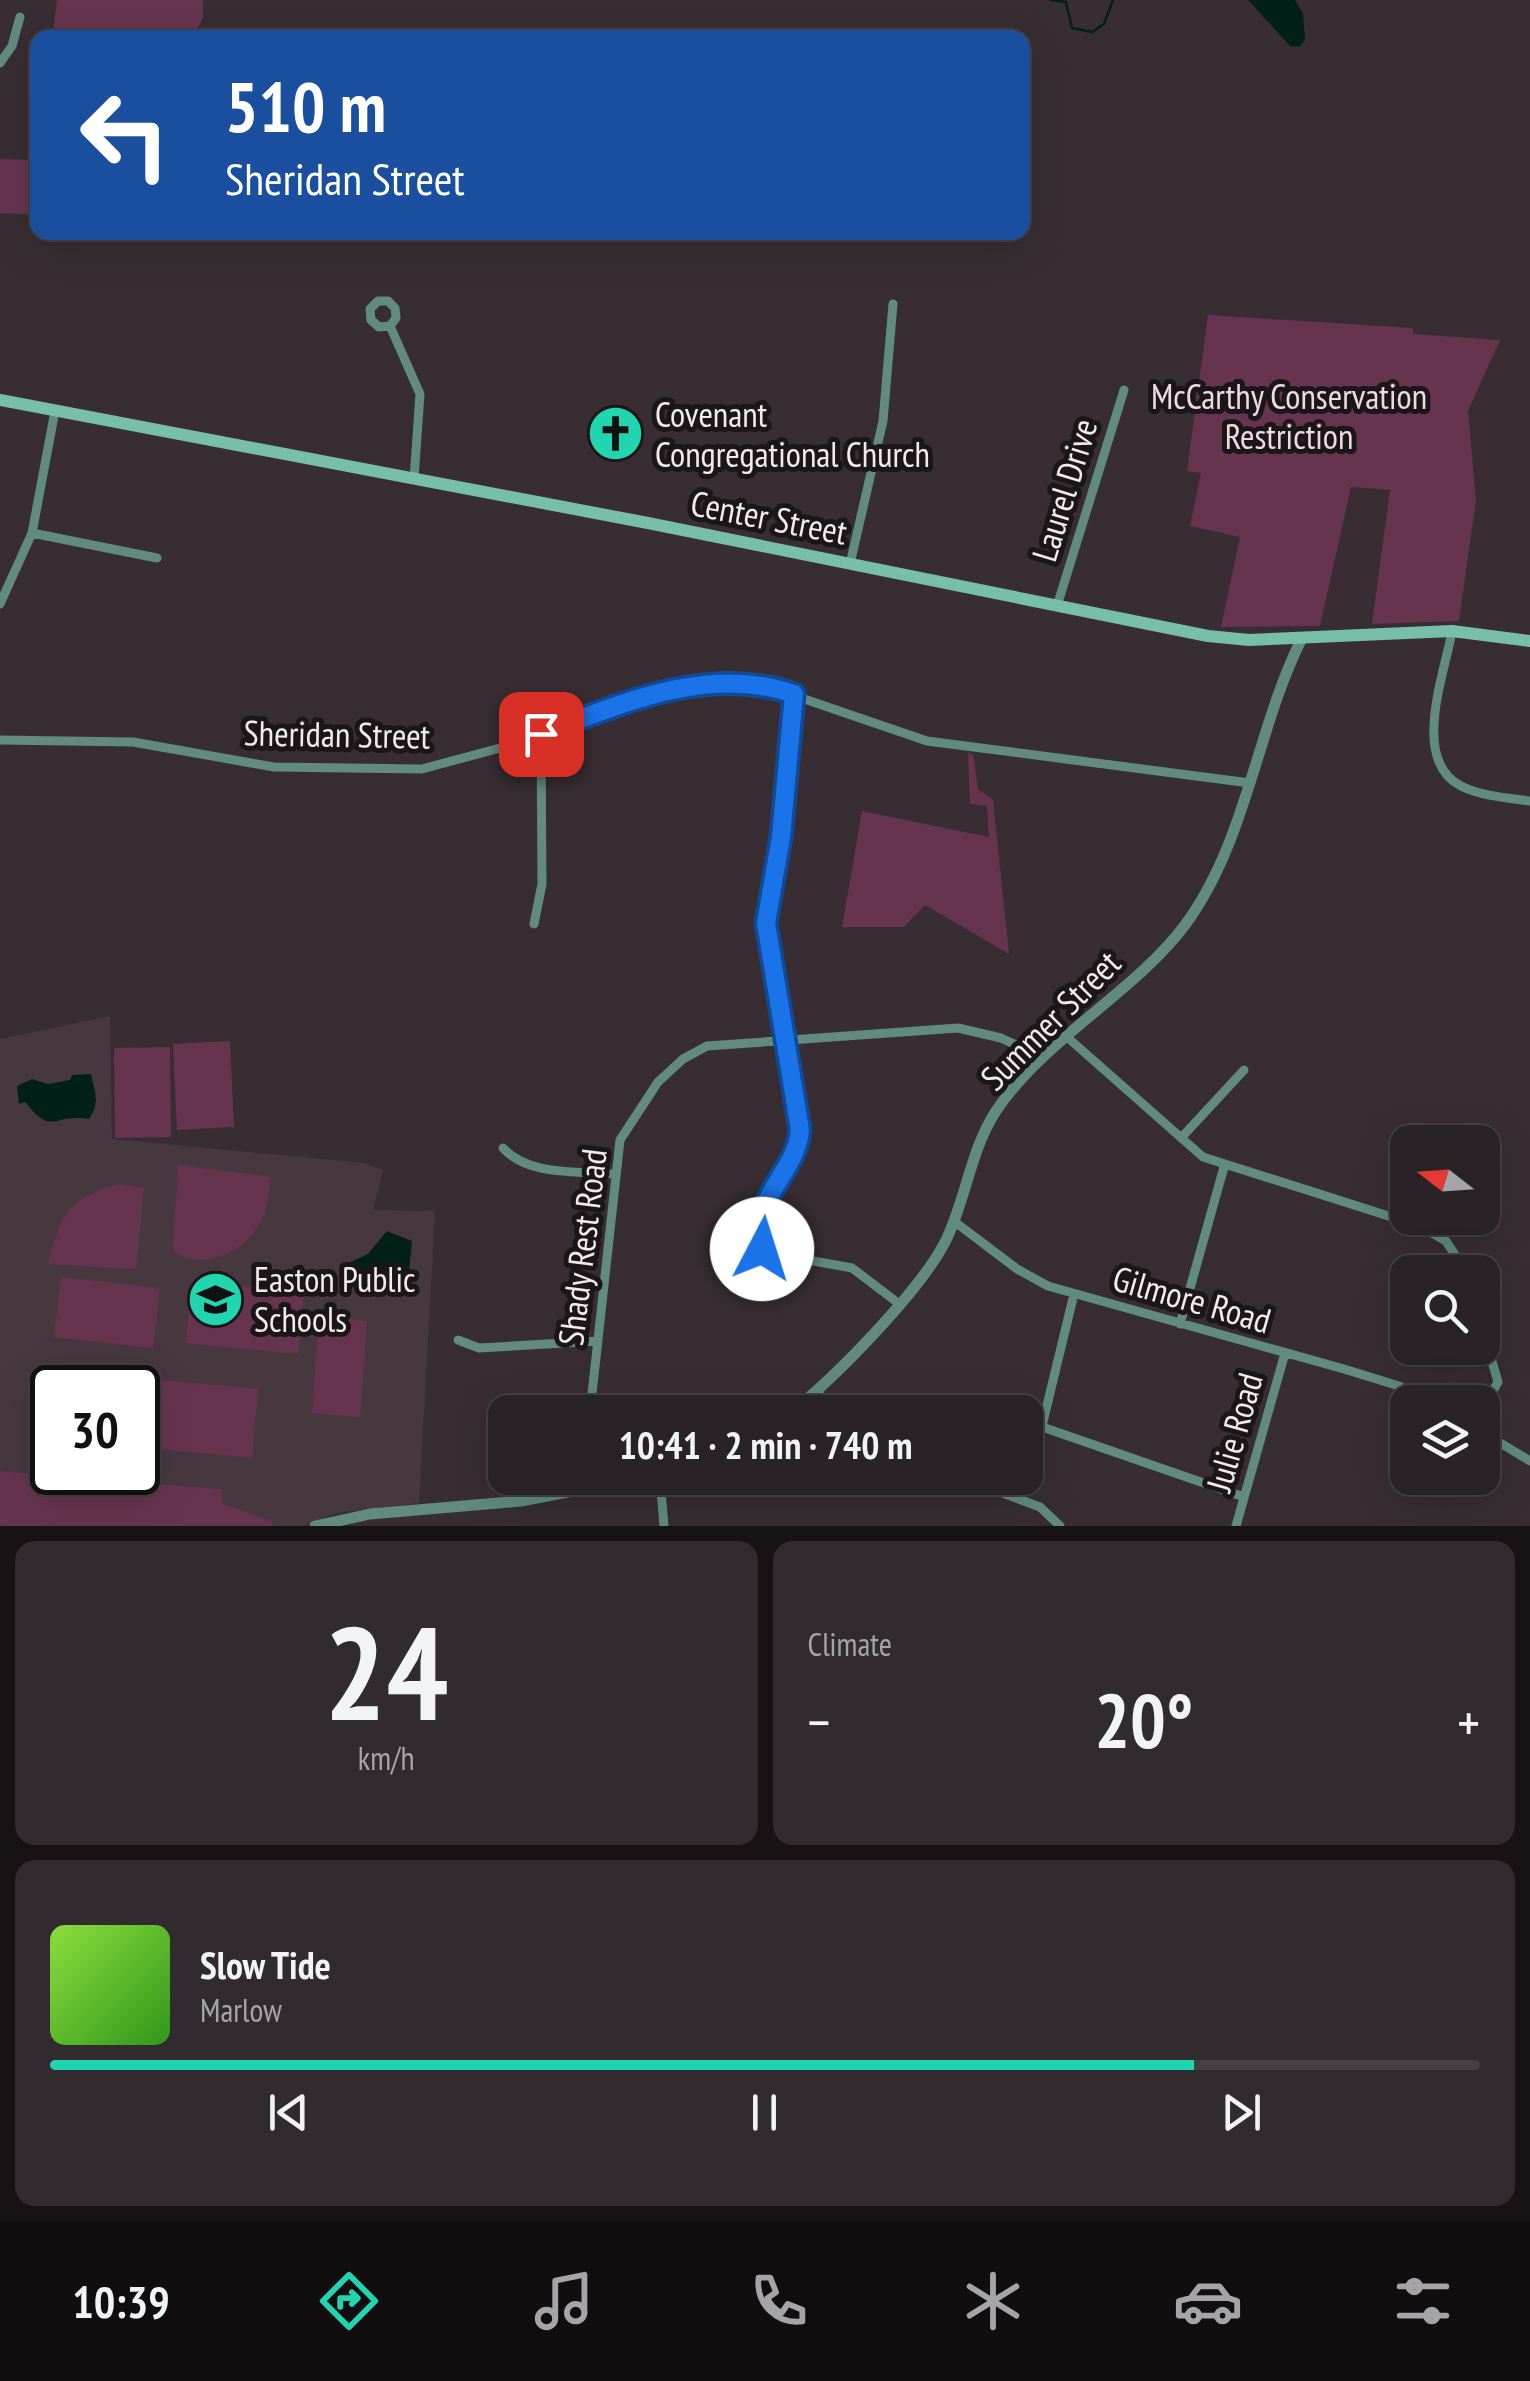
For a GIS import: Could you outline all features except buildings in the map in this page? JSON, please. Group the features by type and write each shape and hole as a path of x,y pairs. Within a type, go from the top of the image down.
{"main road":[{"name":"Center Street","path":"0,400 1219,638 1452,631 1530,641"}],"street":[{"path":"0,63 12,46 20,17"},
{"path":"850,564 883,420 893,304"},
{"path":"390,326 420,394 414,480"},
{"name":"Laurel Drive","path":"1057,606 1124,390"},
{"path":"0,604 32,533 55,411"},
{"path":"32,533 158,558"},
{"path":"1452,631 1434,747 1440,766 1456,784 1530,801"},
{"name":"Summer Street","path":"813,1395 898,1303 944,1244 995,1112 1044,1058 1182,929 1212,876 1250,784 1283,675 1302,638"},
{"name":"Sheridan Street","path":"0,740 132,742 274,767 398,770 446,764 673,688 754,682 927,741 1250,784"},
{"path":"794,694 781,837 766,923 788,1040 799,1144 769,1190 761,1224 762,1249 852,1268 898,1303"},
{"path":"534,924 543,866 541,734"},
{"name":"Shady Rest Road","path":"592,1395 613,1174 620,1140 636,1111 682,1059 707,1046 958,1028 1001,1038 1044,1058"},
{"path":"1067,1037 1181,1138 1224,1167 1430,1230 1455,1255"},
{"path":"1181,1138 1244,1070"},
{"path":"503,1148 513,1159 528,1166 613,1174"},
{"path":"1180,1324 1224,1167"},
{"name":"Gilmore Road","path":"955,1222 1033,1280 1396,1385"},
{"path":"1043,1422 1074,1294"},
{"path":"458,1340 479,1348 598,1341"},
{"name":"Julie Road","path":"1236,1526 1285,1353"},
{"path":"817,1392 820,1395"},
{"path":"1043,1426 1244,1497"},
{"path":"1500,1443 1530,1461"},
{"path":"315,1526 370,1514 521,1501 542,1495"},
{"path":"661,1495 664,1526"},
{"path":"1008,1495 1040,1507 1060,1526"}],"shaded area":[{"path":"1248,0 1295,0 1303,14 1305,40 1299,47 1290,46"},
{"name":"Easton Public Schools","path":"110,1016 112,1139 364,1163 383,1170 373,1210 435,1211 419,1503 336,1513 303,1526 225,1526 221,1489 160,1484 160,1365 30,1365 30,1473 0,1471 0,1039"},
{"path":"91,1074 96,1102 89,1119 48,1121 25,1102 19,1104 17,1086 32,1079 48,1084 70,1080 72,1075"},
{"path":"387,1231 412,1241 408,1283 391,1288 350,1283 348,1263 368,1254"}],"green space":[{"path":"57,0 203,0 203,18 197,30 53,30"},
{"path":"0,159 30,160 30,215 0,213"},
{"name":"McCarthy Conservation Restriction","path":"1208,315 1413,328 1413,334 1500,340 1468,411 1476,500 1459,621 1372,624 1390,490 1351,487 1320,626 1221,627 1240,537 1190,526 1201,473 1187,471"},
{"path":"968,753 973,754 978,789 993,800 1009,954 925,905 904,927 842,927 862,811 989,837 987,806 970,804"},
{"path":"230,1041 234,1127 177,1130 173,1044"},
{"path":"170,1047 171,1137 115,1138 114,1048"},
{"path":"178,1165 271,1177 263,1218 239,1247 206,1259 173,1251"},
{"path":"120,1184 144,1188 136,1269 48,1264 57,1232 70,1210 89,1195"},
{"path":"61,1277 160,1288 153,1348 54,1337"},
{"path":"192,1281 304,1292 298,1354 186,1343"},
{"path":"319,1317 367,1321 360,1417 312,1413"},
{"path":"160,1380 258,1389 252,1458 160,1449"},
{"path":"0,1471 30,1473 30,1495 160,1495 160,1484 221,1489 223,1504 272,1521 274,1526 0,1526"}],"waterway":[{"path":"1051,0 1066,2 1072,28 1092,32 1104,24 1113,0"}],"place":[{"name":"Covenant Congregational Church","path":"616,434"},
{"name":"Easton Public Schools","path":"215,1299"}],"route":[{"path":"541,734 673,688 754,682 794,694 781,837 766,923 773,980 794,1074 800,1130 799,1144 764,1204 762,1249"}]}
